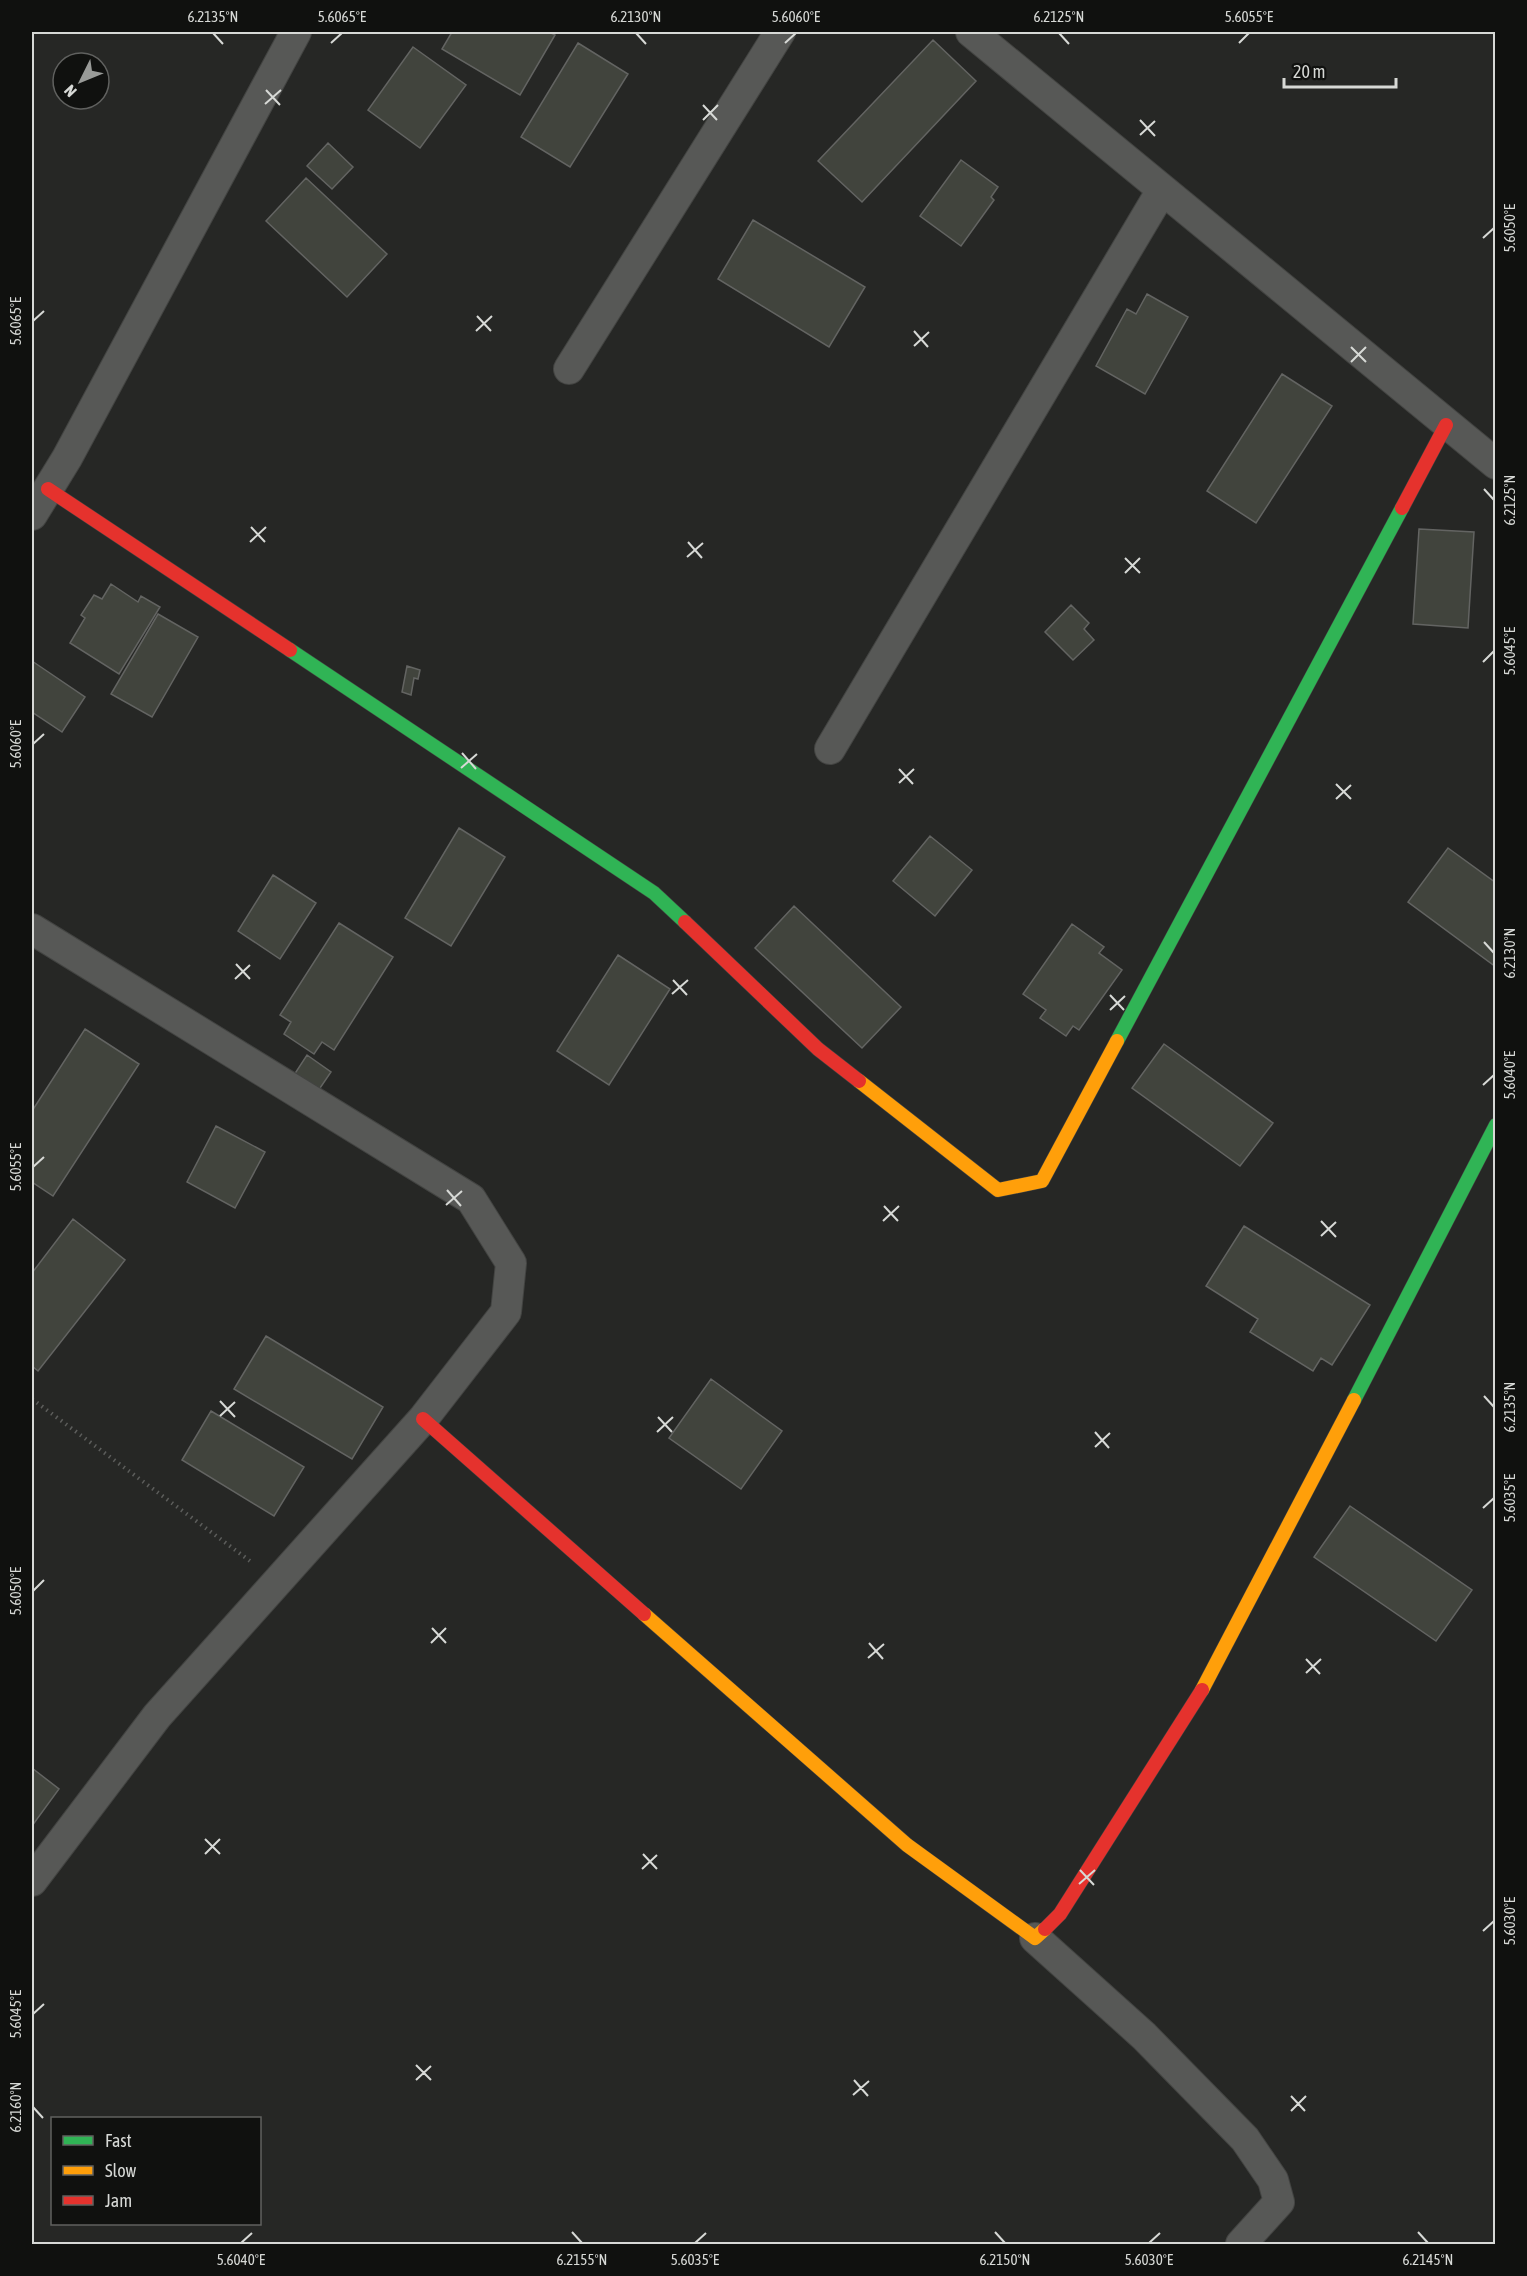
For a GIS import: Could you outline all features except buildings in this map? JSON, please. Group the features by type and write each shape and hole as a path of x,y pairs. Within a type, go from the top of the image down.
{"street":[{"path":"32,514 73,448 296,32"},
{"path":"569,369 780,32"},
{"path":"971,32 1496,464"},
{"path":"830,749 1162,190"},
{"path":"48,489 654,893 818,1049 998,1190 1042,1181 1446,424"},
{"path":"32,929 471,1199 511,1263 506,1312 423,1419 157,1716 32,1881"},
{"path":"1035,1938 1060,1914 1208,1681 1496,1125"},
{"path":"423,1419 907,1845 1035,1938 1144,2036 1245,2139 1273,2180 1279,2202 1241,2244"}],"path":[{"path":"32,1399 277,1581"}],"traffic: fast":[{"path":"1117,1041 1402,508"},
{"path":"290,650 654,893 685,922"},
{"path":"1354,1400 1496,1125"}],"traffic: slow":[{"path":"859,1081 998,1190 1042,1181 1117,1041"},
{"path":"1202,1690 1354,1400"},
{"path":"644,1614 907,1845 1035,1938 1045,1929"}],"traffic: jam":[{"path":"1402,508 1446,425"},
{"path":"48,489 290,650"},
{"path":"685,922 818,1049 859,1081"},
{"path":"423,1419 644,1614"},
{"path":"1045,1929 1060,1914 1202,1690"}]}
